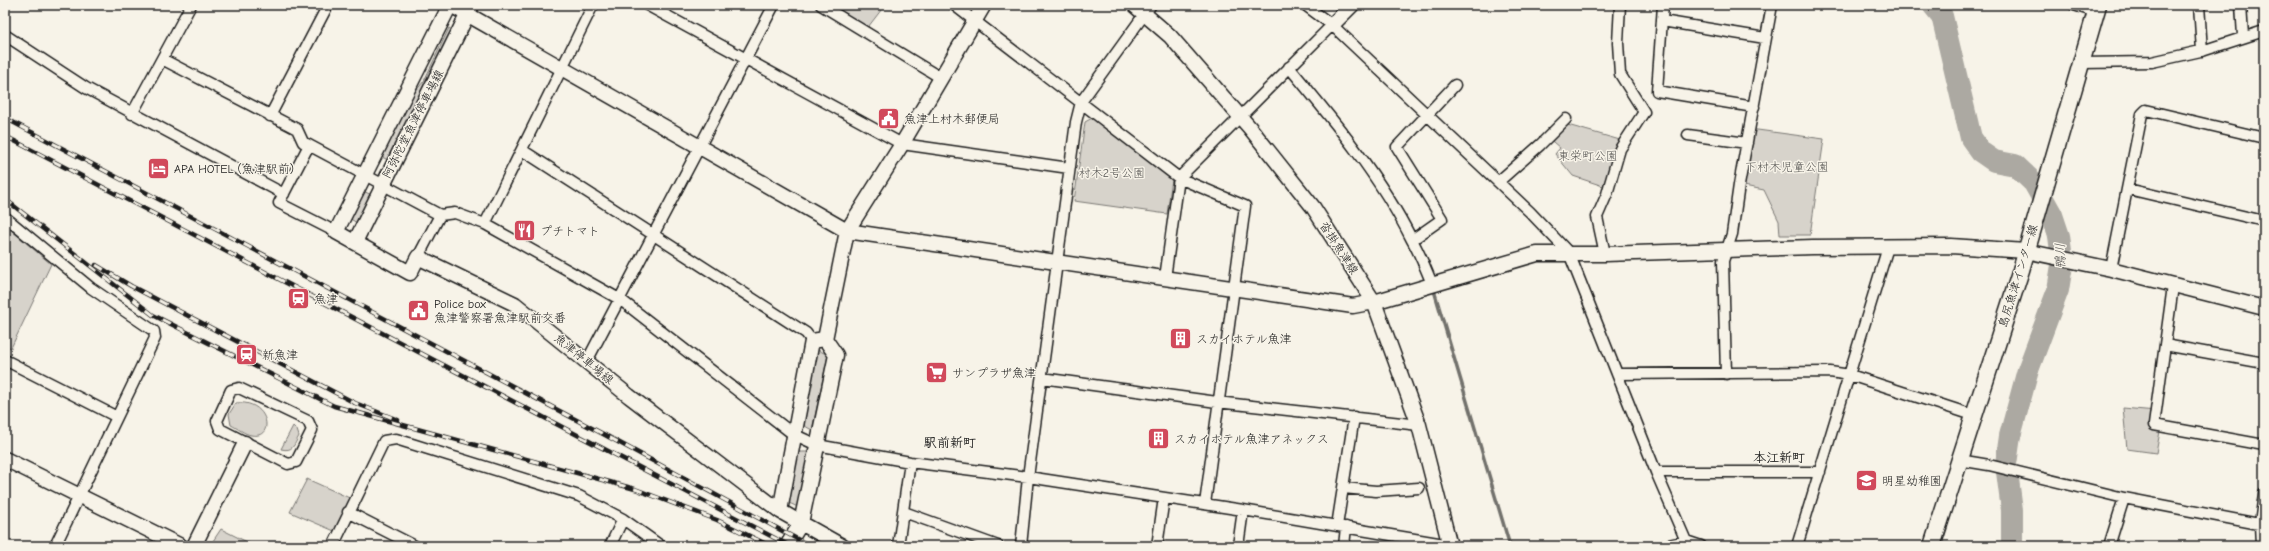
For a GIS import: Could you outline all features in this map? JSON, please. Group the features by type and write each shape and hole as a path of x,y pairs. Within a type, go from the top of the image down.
{"main road":[{"name":"島尻魚津インター線","path":"1932,546 2037,217 2097,8"}],"street":[{"path":"132,114 190,5"},
{"path":"270,116 328,5"},
{"path":"451,5 470,10 561,70 847,231 1353,306 1374,302 1537,254 1605,254 1813,247 1888,248 1951,246 2026,252 2111,269 2264,308"},
{"name":"阿弥陀堂魚津停車場線","path":"336,232 364,174 451,5"},
{"path":"485,224 593,5"},
{"path":"647,5 744,60 902,144 1069,168"},
{"path":"587,361 621,300 744,60 774,5"},
{"path":"821,5 941,78"},
{"path":"954,5 974,22 1179,178 1245,206 1217,402 1205,504"},
{"path":"780,511 793,434 847,231 902,144 984,5"},
{"path":"1305,5 1332,25 1427,114 1550,231 1569,253 1656,472 1686,541"},
{"path":"1165,278 1179,178 1352,5"},
{"path":"1605,254 1597,217 1607,194 1620,148 1644,112 1620,74 1618,43 1620,5"},
{"path":"1663,5 1656,91 1754,107"},
{"path":"1726,374 1723,261 1732,234 1738,185 1754,107 1772,5"},
{"path":"2074,5 2097,8"},
{"path":"2199,5 2202,51"},
{"path":"2241,5 2243,36"},
{"path":"1021,546 1028,477 1058,263 1069,168 1081,102 1143,8"},
{"name":"沓掛魚津線","path":"1143,8 1191,58 1313,207 1374,302 1419,425 1450,546"},
{"name":"阿弥陀堂魚津停車場線","path":"355,242 470,10"},
{"path":"1662,21 1765,38"},
{"path":"2081,63 2152,62 2202,51 2243,36 2264,31"},
{"path":"5,35 86,88 132,114 284,194"},
{"path":"162,59 297,129 303,142 440,215 454,213 485,224 621,300 793,434 817,445 910,462 1028,477 1243,510 1450,546"},
{"path":"1289,67 1343,132 1372,173 1412,240 1432,284"},
{"path":"1412,240 1442,219 1397,146 1455,85"},
{"path":"2111,269 2142,114 2146,110 2264,138"},
{"path":"1498,182 1540,145 1566,119"},
{"path":"1688,135 1747,143"},
{"path":"309,145 279,203 355,242 410,273 440,215"},
{"path":"522,150 818,340 836,355 800,523 787,546"},
{"path":"2128,189 2264,221"},
{"path":"5,217 91,288 154,331 155,338 78,495 55,546"},
{"path":"1797,546 1888,248"},
{"name":"魚津停車場線","path":"418,258 515,304 780,511 842,546"},
{"path":"2173,286 2154,425 2264,445"},
{"path":"2165,346 2264,363"},
{"path":"5,360 117,416"},
{"path":"1618,374 1830,372 1850,375 1973,415"},
{"path":"1042,378 1217,402 1419,425"},
{"path":"239,388 308,421 312,430 296,462 288,464 245,443 220,430 217,421 232,390 239,388"},
{"path":"1344,546 1342,527 1343,488 1354,417"},
{"path":"333,546 348,512 384,441 396,439 579,496 623,519 661,546"},
{"path":"194,546 245,443"},
{"path":"5,459 181,546"},
{"path":"1959,460 1989,465 2124,498 2262,524"},
{"path":"898,546 910,462"},
{"path":"1656,472 1820,472"},
{"path":"1343,488 1376,491 1419,488"},
{"path":"2261,546 2264,493"},
{"path":"1157,546 1164,498"},
{"path":"2109,546 2124,498"},
{"path":"1238,546 1243,510"},
{"path":"348,512 415,546"},
{"path":"904,512 998,546"},
{"path":"610,546 623,519"},
{"path":"1664,546 1686,541 1701,546"}],"green space":[{"path":"821,5 885,5 865,31"},
{"path":"449,28 452,30 388,160 382,157 414,93 424,81"},
{"name":"村木2号公園","path":"1094,117 1172,179 1167,214 1074,201 1085,122"},
{"name":"東栄町公園","path":"1557,122 1620,140 1603,186 1573,176 1555,154 1560,148 1546,136"},
{"name":"下村木児童公園","path":"1750,129 1824,139 1810,235 1780,235 1779,221 1764,190 1739,185"},
{"path":"363,191 372,195 357,223 349,218"},
{"path":"5,225 51,264 11,348 5,345"},
{"path":"818,350 828,355 812,430 803,425"},
{"path":"236,403 247,403 256,407 262,413 266,426 264,432 259,435 251,435 231,425 229,414"},
{"path":"2123,408 2156,411 2161,426 2156,453 2127,449"},
{"path":"293,426 297,430 299,436 296,442 291,449 281,449"},
{"path":"798,452 808,452 798,507 789,503"},
{"path":"307,479 354,500 339,533 290,512"},
{"path":"221,529 251,544 250,546 214,546 213,541"}],"waterway":[{"name":"鴨川","path":"1933,5 1942,16 1971,138 1981,152 1994,161 2015,165 2034,183 2052,215 2059,236 2062,265 2058,290 2028,370 2010,436 2006,464 2012,510 2012,546"},
{"path":"1433,287 1510,546"}],"railway":[{"path":"5,118 605,435 810,546"},
{"path":"5,136 790,546"},
{"path":"5,199 153,315 334,406 635,489 717,520 770,546"},
{"path":"96,265 131,286 355,403 398,420"}],"place":[{"name":"魚津上村木郵便局","path":"888,119"},
{"name":"APA HOTEL (魚津駅前)","path":"159,169"},
{"name":"プチトマト","path":"525,231"},
{"name":"魚津","path":"299,299"},
{"name":"Police box 魚津警察署魚津駅前交番","path":"418,311"},
{"name":"スカイホテル魚津","path":"1180,339"},
{"name":"新魚津","path":"247,355"},
{"name":"サンプラザ魚津","path":"936,373"},
{"name":"スカイホテル魚津アネックス","path":"1159,439"},
{"name":"明星幼稚園","path":"1867,481"}],"district":[{"name":"駅前新町","path":"950,442"},
{"name":"本江新町","path":"1779,457"}]}
